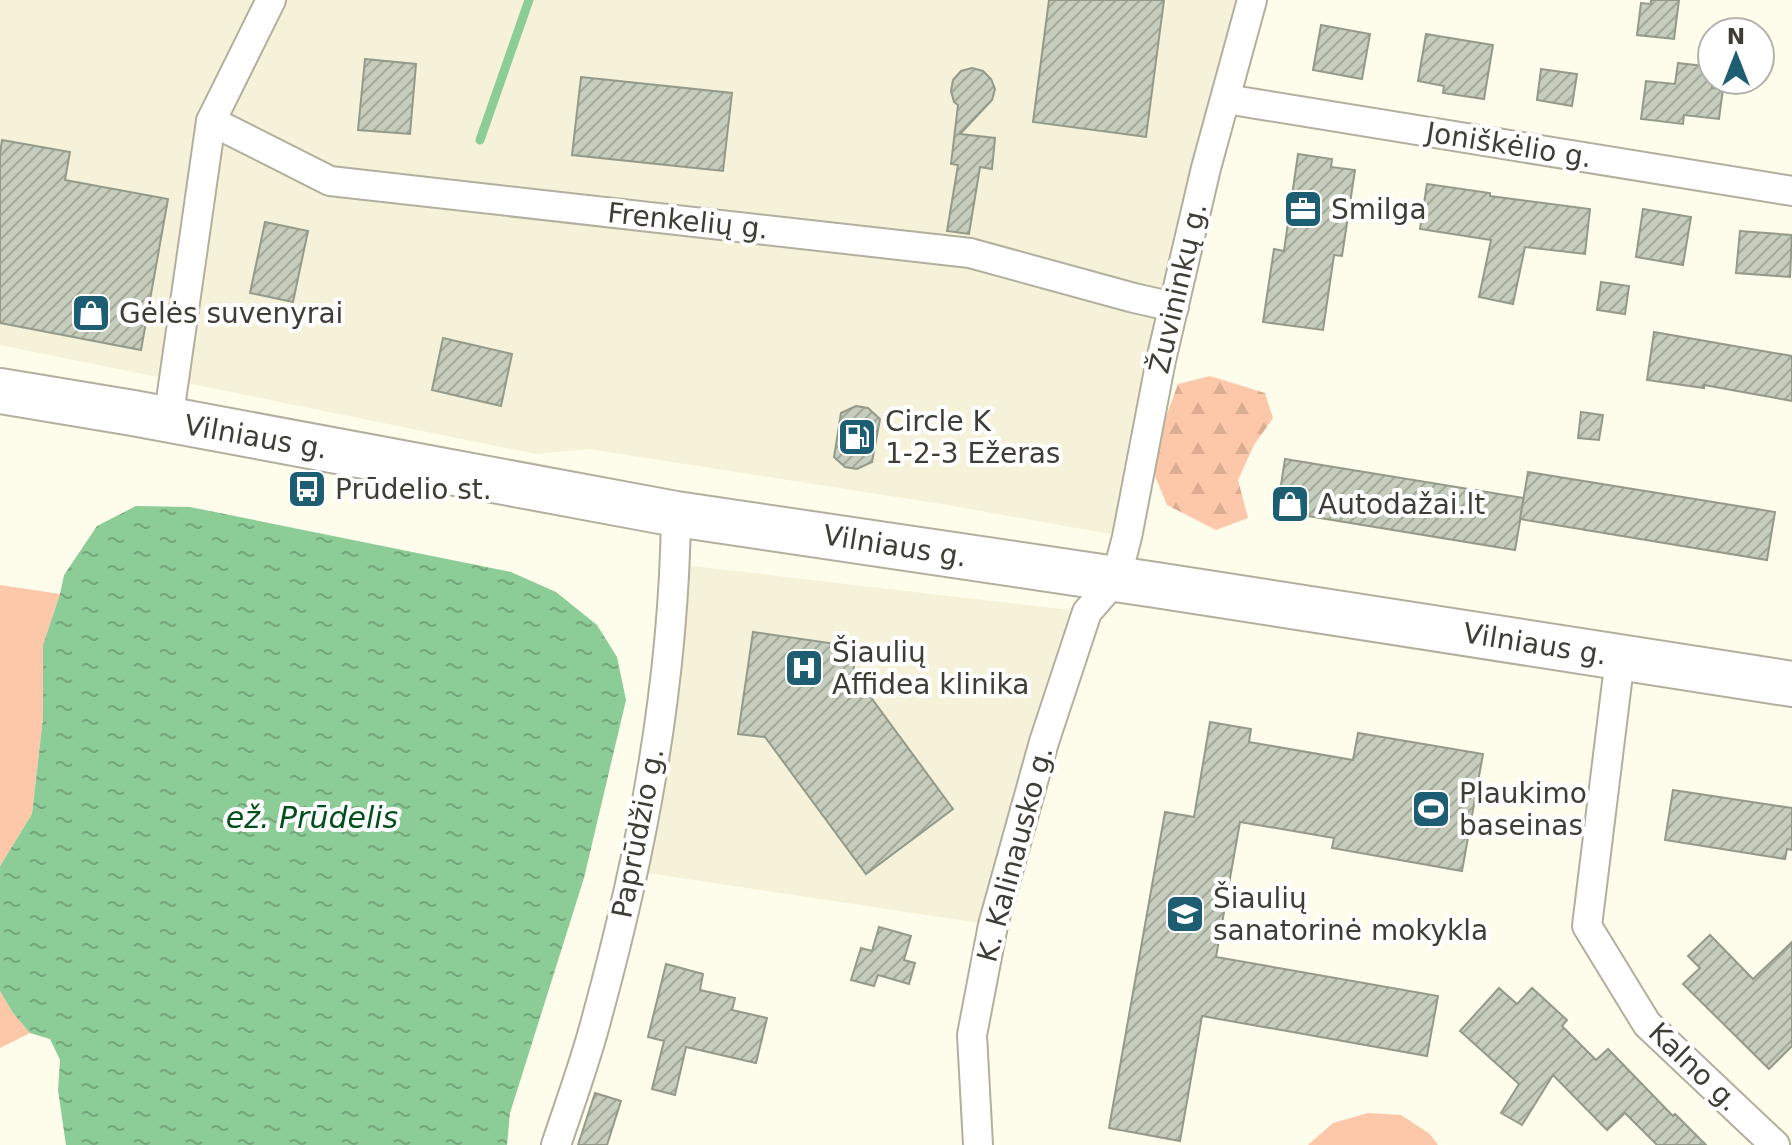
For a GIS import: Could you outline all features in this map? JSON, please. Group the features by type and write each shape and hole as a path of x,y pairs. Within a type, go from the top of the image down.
{"highway":[{"name":"Vilniaus g.","path":"0,391 676,514 1792,684"}],"street":[{"path":"168,421 211,121 271,0"},
{"name":"Žuvininkų g.","path":"1116,579 1161,360 1206,168 1252,0"},
{"name":"Joniškėlio g.","path":"1226,99 1792,191"},
{"name":"Frenkelių g.","path":"211,121 330,181 970,253 1174,307"},
{"name":"Paprūdžio g.","path":"556,1145 597,1020 648,801 672,614 676,514"},
{"name":"K. Kalinausko g.","path":"978,1145 972,1035 993,925 1044,742 1087,612 1116,579"},
{"name":"Kalno g.","path":"1620,658 1587,926 1647,1024 1775,1145"}],"shaded area":[{"path":"0,0 1252,0 1127,537 942,504 588,449 536,454 0,345"},
{"path":"675,564 1087,612 993,925 634,871"}],"green space":[{"path":"1210,376 1265,393 1273,418 1254,445 1238,480 1248,518 1216,530 1167,505 1153,471 1166,417 1178,384"},
{"path":"0,585 60,594 43,645 43,718 32,814 0,866"},
{"path":"0,991 30,1033 0,1048"},
{"path":"1368,1113 1401,1115 1430,1134 1438,1145 1308,1145 1333,1123"}],"water":[{"name":"ež. Prūdelis","path":"136,506 190,507 511,572 556,592 597,625 617,657 626,700 584,878 510,1113 507,1145 66,1145 58,1090 60,1060 50,1039 30,1033 0,991 0,866 32,814 43,718 43,645 64,575 97,526"}],"building":[{"path":"1049,0 1164,0 1146,137 1033,122"},
{"path":"1651,0 1679,0 1674,39 1637,35 1641,3 1651,4"},
{"path":"1321,25 1370,34 1362,79 1313,70"},
{"path":"1426,34 1493,45 1484,99 1443,93 1444,86 1418,81"},
{"path":"365,59 416,64 410,134 358,130"},
{"path":"1678,63 1696,65 1696,96 1722,96 1719,119 1684,115 1683,124 1641,119 1646,81 1675,84"},
{"path":"972,68 983,71 995,89 992,100 960,134 995,138 992,169 980,167 969,234 947,231 958,165 951,164 958,105 951,91 953,80 961,71"},
{"path":"1541,69 1577,74 1572,106 1537,100"},
{"path":"581,77 732,93 723,171 572,155"},
{"path":"2,140 70,152 65,180 168,199 141,350 0,323"},
{"path":"1298,154 1332,159 1331,167 1355,170 1342,256 1334,255 1323,330 1263,322 1274,249 1284,251"},
{"path":"1427,184 1590,209 1585,254 1525,247 1513,304 1479,297 1491,240 1420,229"},
{"path":"1643,209 1691,217 1683,265 1636,257"},
{"path":"265,222 308,231 293,302 250,293"},
{"path":"1740,231 1792,235 1790,277 1736,273"},
{"path":"1601,282 1629,286 1625,314 1597,310"},
{"path":"1654,332 1792,356 1792,401 1704,385 1704,388 1647,380"},
{"path":"443,338 512,354 501,406 432,390"},
{"path":"856,406 868,408 880,419 872,462 857,469 845,467 834,457 841,413"},
{"path":"1581,412 1603,415 1599,440 1578,438"},
{"path":"1285,459 1524,498 1515,550 1277,511"},
{"path":"1528,472 1775,512 1767,560 1520,519"},
{"path":"753,632 857,647 853,673 953,809 866,874 765,737 738,734"},
{"name":"Šiaulių sanatorinė mokykla","path":"1210,722 1251,729 1249,742 1353,760 1358,733 1483,754 1462,871 1332,848 1334,838 1240,822 1216,957 1438,996 1427,1056 1202,1016 1180,1141 1109,1128 1165,812 1194,817"},
{"path":"1673,790 1792,808 1792,850 1787,849 1785,859 1665,840"},
{"path":"879,927 911,936 904,960 915,963 909,984 878,975 874,986 851,980 861,948 872,951"},
{"path":"1710,935 1753,979 1792,942 1792,1046 1769,1069 1683,984 1700,968 1688,956"},
{"path":"666,964 703,974 700,990 735,998 732,1010 767,1018 756,1063 686,1047 675,1095 652,1089 664,1041 648,1037"},
{"path":"1499,988 1517,1004 1532,988 1567,1020 1562,1026 1596,1060 1608,1049 1706,1145 1657,1145 1625,1113 1607,1130 1553,1075 1522,1125 1501,1113 1519,1084 1460,1031"},
{"path":"595,1093 621,1101 607,1145 578,1145"}],"waterway":[{"path":"480,140 529,0"}],"place":[{"name":"Smilga","path":"1303,209"},
{"name":"Gėlės suvenyrai","path":"91,313"},
{"name":"Circle K 1-2-3 Ežeras","path":"857,437"},
{"name":"Prūdelio st.","path":"307,489"},
{"name":"Autodažai.lt","path":"1290,504"},
{"name":"Šiaulių Affidea klinika","path":"804,668"},
{"name":"Plaukimo baseinas","path":"1431,809"},
{"name":"Šiaulių sanatorinė mokykla","path":"1185,914"}]}
